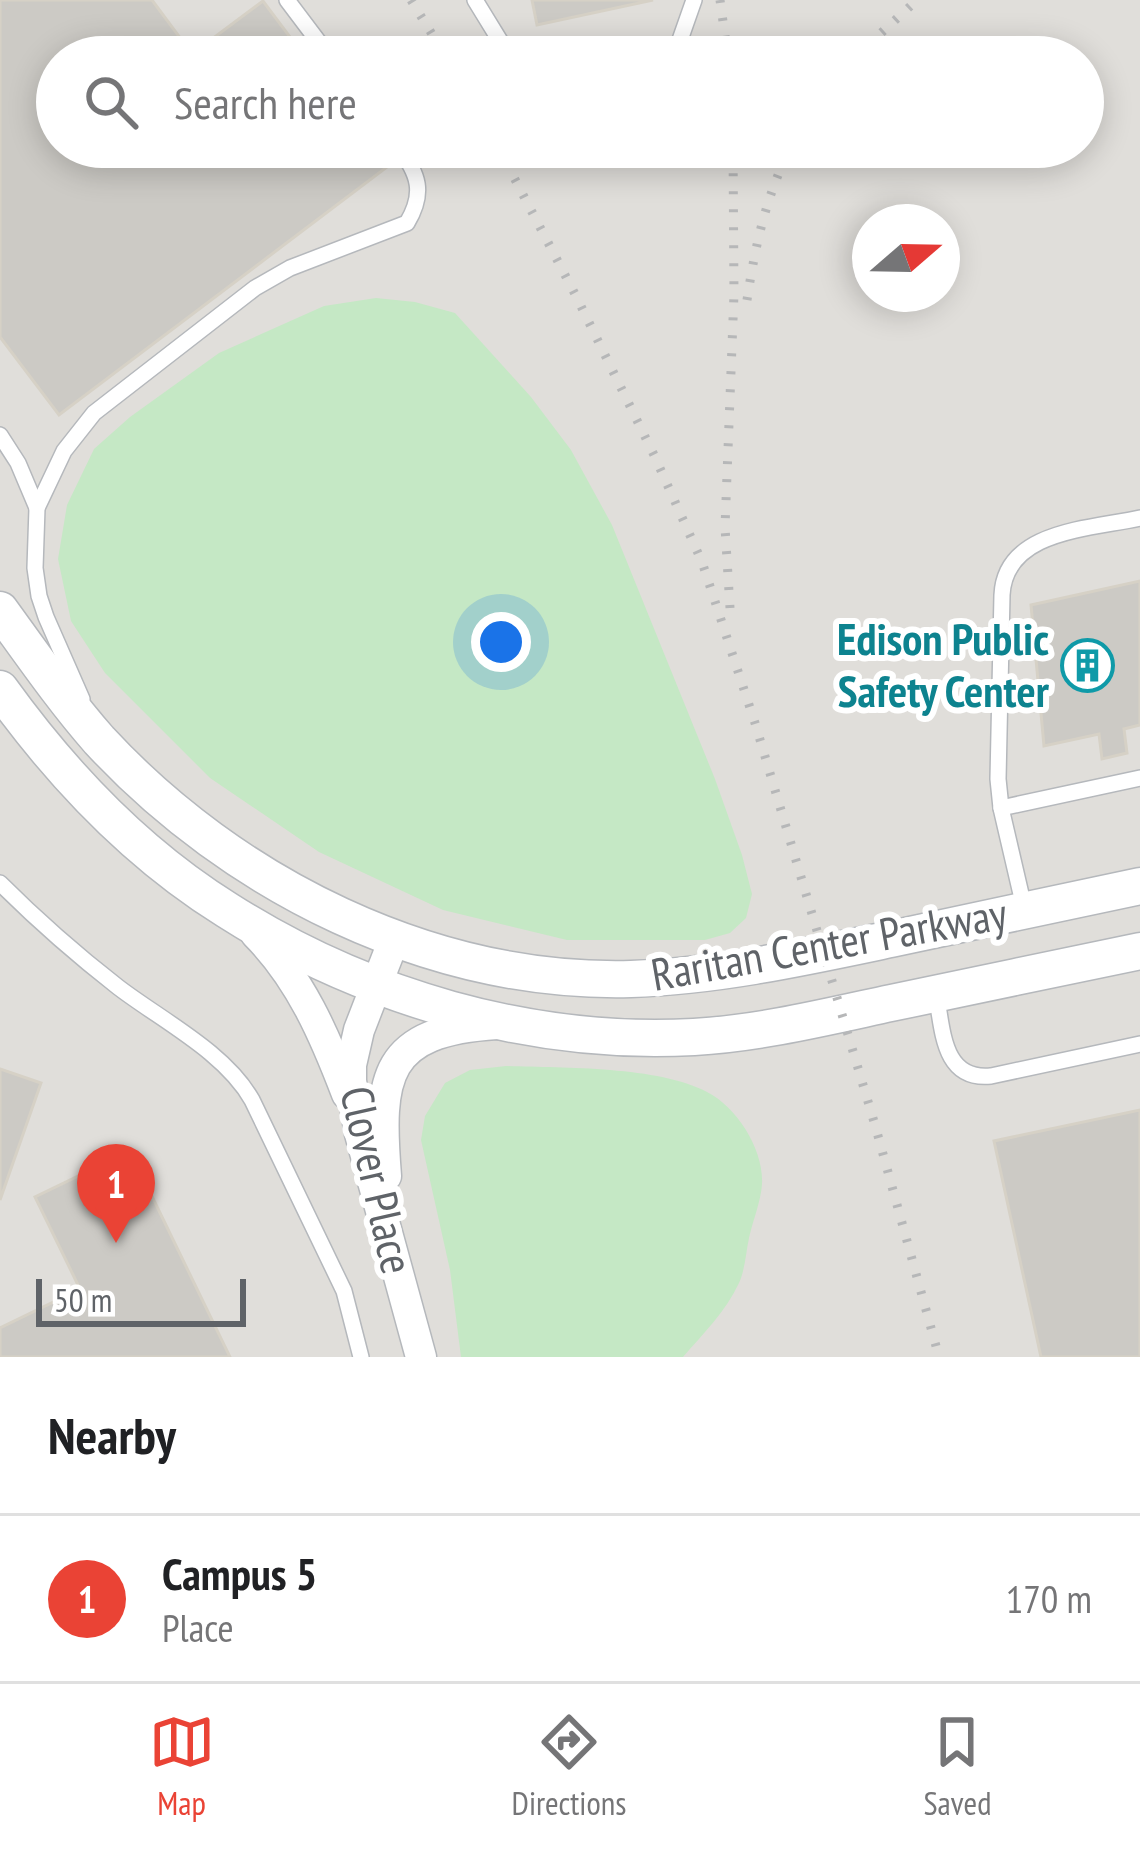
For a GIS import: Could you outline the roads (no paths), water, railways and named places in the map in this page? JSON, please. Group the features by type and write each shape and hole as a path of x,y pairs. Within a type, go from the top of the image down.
{"street":[{"name":"Raritan Center Parkway","path":"0,610 100,740 162,800 231,854 305,898 395,938 453,956 574,978 704,974 1140,886"},
{"name":"Raritan Center Parkway","path":"0,689 48,752 118,826 227,911 376,984 514,1024 592,1035 691,1037 800,1023 1132,954"},
{"path":"227,911 258,936 294,982 339,1072 361,1134"},
{"name":"Clover Place","path":"395,938 358,1030 351,1064 352,1098 421,1357"},
{"path":"399,1277 383,1137 389,1075 401,1054 430,1036 514,1024"}],"lane":[{"path":"286,0 314,36"},
{"path":"475,0 497,36"},
{"path":"681,36 694,0"},
{"path":"100,740 39,596 35,568 37,508 64,451 94,413 255,288 290,268 407,223 417,206 418,182 410,168"},
{"path":"0,435 37,508"},
{"path":"1024,910 1001,808 998,756 1005,572 1018,554 1040,541 1140,518"},
{"path":"1001,808 1140,778"},
{"path":"0,883 96,970 240,1081 344,1291 361,1357"},
{"path":"936,994 950,1058 975,1077 1140,1045"}],"railway":[{"path":"411,0 433,36"},
{"path":"720,0 725,36"},
{"path":"878,36 917,0"},
{"path":"509,168 654,455 702,562 875,1125 939,1357"},
{"path":"730,608 725,527 734,294 733,168"},
{"path":"747,300 763,222 782,168"}],"place":[{"name":"Edison Public Safety Center","path":"1088,665"},
{"name":"Campus 5","path":"116,1243"}]}
